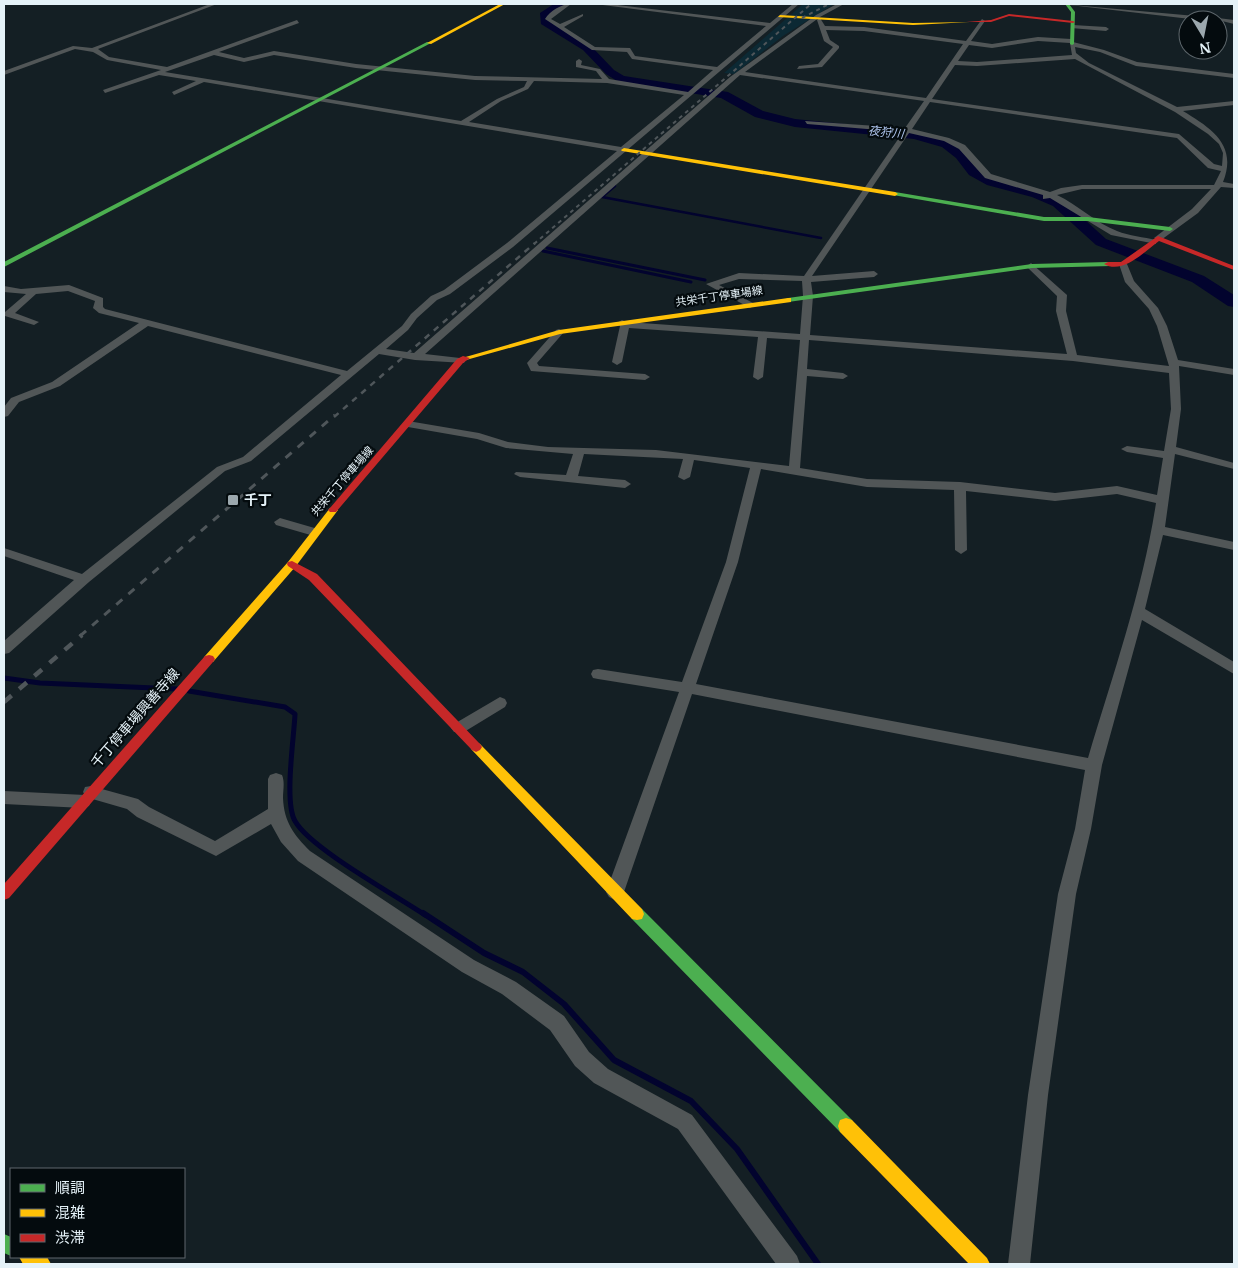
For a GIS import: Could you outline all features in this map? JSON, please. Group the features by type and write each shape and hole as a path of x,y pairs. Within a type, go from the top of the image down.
{"street":[{"path":"77,55 97,51 214,4"},
{"path":"4,265 503,4"},
{"path":"568,4 549,15 548,19 556,26 594,48 630,50 632,57"},
{"path":"598,4 629,6 769,25"},
{"path":"4,649 84,580 222,469 247,459 405,328 414,316 434,298 447,292 510,245 796,4"},
{"path":"415,357 645,154 740,73 770,49 819,22 841,4"},
{"path":"1066,4 1178,16"},
{"path":"1019,1264 1038,1094 1067,894 1094,765 1138,611 1158,530 1176,409 1174,366 1162,326 1153,308 1130,282 1126,262 1194,212 1217,186 1229,166 1231,152 1179,109 1077,57 1073,53 1072,43 1073,12 1066,4"},
{"path":"556,26 572,14"},
{"path":"556,26 581,15"},
{"path":"819,22 982,21 997,20 1009,15 1106,29"},
{"path":"780,16 996,46 1038,39 1072,43 1102,51 1136,64 1234,76"},
{"path":"794,470 808,296 806,279 982,21"},
{"path":"105,91 297,22"},
{"path":"799,68 820,66 837,47 827,41 819,22"},
{"path":"1074,23 1097,22"},
{"path":"4,73 75,46 97,51 107,58 167,69"},
{"path":"214,53 247,60"},
{"path":"240,66 247,60 274,53 475,78 606,79 690,92"},
{"path":"622,58 632,57 717,69"},
{"path":"954,63 977,64 1077,57"},
{"path":"579,62 578,66 598,70 606,79"},
{"path":"759,76 766,70"},
{"path":"159,73 1044,219 1089,220 1170,229"},
{"path":"740,73 1174,135 1179,136 1212,166 1229,166"},
{"path":"463,123 499,100 526,88 532,79"},
{"path":"174,93 203,80"},
{"path":"1179,109 1234,103"},
{"path":"807,122 927,134 954,143 965,149 980,170 988,176 1045,197 1065,202 1089,220 1114,234 1155,240 1234,268"},
{"path":"1174,135 1191,134"},
{"path":"1100,187 1103,178"},
{"path":"1045,197 1070,188 1234,186"},
{"name":"共栄千丁停車場線","path":"292,564 314,532 460,361 470,355 559,332 808,296 1031,266 1126,262"},
{"path":"1031,266 1062,294 1061,311 1073,358"},
{"path":"750,305 711,284 747,275 806,279 874,274"},
{"path":"4,289 15,292 69,288 100,300 98,308 102,312 348,374"},
{"path":"32,291 30,296 9,311 8,314 34,322"},
{"path":"4,323 12,316"},
{"path":"4,414 15,400 56,384 146,323"},
{"path":"617,362 623,324 1234,372"},
{"path":"559,332 532,363 535,369 645,377"},
{"path":"758,377 763,334"},
{"path":"376,351 460,361"},
{"path":"802,372 844,376"},
{"path":"408,424 479,436 506,445 579,452 656,453 689,456 794,470 867,484 960,486 1055,497 1117,490 1162,500"},
{"path":"1127,449 1170,452 1234,466"},
{"path":"571,479 579,452"},
{"path":"684,477 689,456"},
{"path":"615,892 732,562 756,465"},
{"path":"520,474 625,484"},
{"path":"960,486 961,550"},
{"path":"280,522 314,532"},
{"path":"1158,530 1234,546"},
{"path":"4,552 84,580"},
{"path":"292,564 313,577 615,892 982,1264"},
{"name":"千丁停車場興善寺線","path":"4,894 87,796 292,564"},
{"path":"1138,611 1234,669"},
{"path":"598,674 687,688 1094,765"},
{"path":"459,728 500,703"},
{"path":"276,779 274,813 285,837 304,856 468,966 509,988 557,1023 582,1059 601,1076 685,1122 790,1264"},
{"path":"4,798 87,796 132,804 143,812 216,849 223,847 274,813"},
{"path":"30,1258 42,1264"}],"shaded area":[{"path":"803,4 834,4 783,36 734,74 724,73"}],"waterway":[{"name":"夜狩川","path":"560,4 545,13 545,22 587,48 610,72 621,79 724,95 759,114 795,123 915,135 947,144 961,155 974,172 992,182 1037,194 1058,203 1101,242 1198,279 1234,302"},
{"path":"615,186 602,197 821,238"},
{"path":"547,248 705,280"},
{"path":"543,251 691,282"},
{"path":"4,678 40,683 177,689"},
{"path":"189,691 285,707 295,714 290,769 290,800 295,821 317,844 375,884 425,915"},
{"path":"423,913 484,953 523,972 564,1004 614,1060 691,1101 737,1149 818,1264"}],"railway":[{"path":"534,244 811,4"},
{"path":"802,18 829,4"},
{"path":"334,417 535,243"},
{"path":"80,636 335,415"},
{"path":"4,702 82,635"}],"traffic: fast":[{"path":"1067,4 1073,12 1072,44"},
{"path":"4,265 429,43"},
{"path":"895,194 1044,219 1088,219 1170,229"},
{"path":"788,300 1032,266 1108,264"},
{"path":"637,914 846,1126"},
{"path":"4,1243 10,1246"}],"traffic: slow":[{"path":"429,43 503,4"},
{"path":"780,16 913,24 968,22"},
{"path":"624,150 895,194"},
{"path":"466,358 559,332 788,300"},
{"path":"209,659 292,564 333,510"},
{"path":"476,747 637,914"},
{"path":"846,1126 981,1264"},
{"path":"30,1258 42,1264"}],"traffic: jam":[{"path":"968,22 991,21 1009,15 1073,22"},
{"path":"1108,264 1123,264 1158,238 1234,268"},
{"path":"333,510 460,361 466,358"},
{"path":"292,564 313,577 476,747"},
{"path":"4,894 209,659"}],"place":[{"name":"千丁","path":"233,500"}]}
